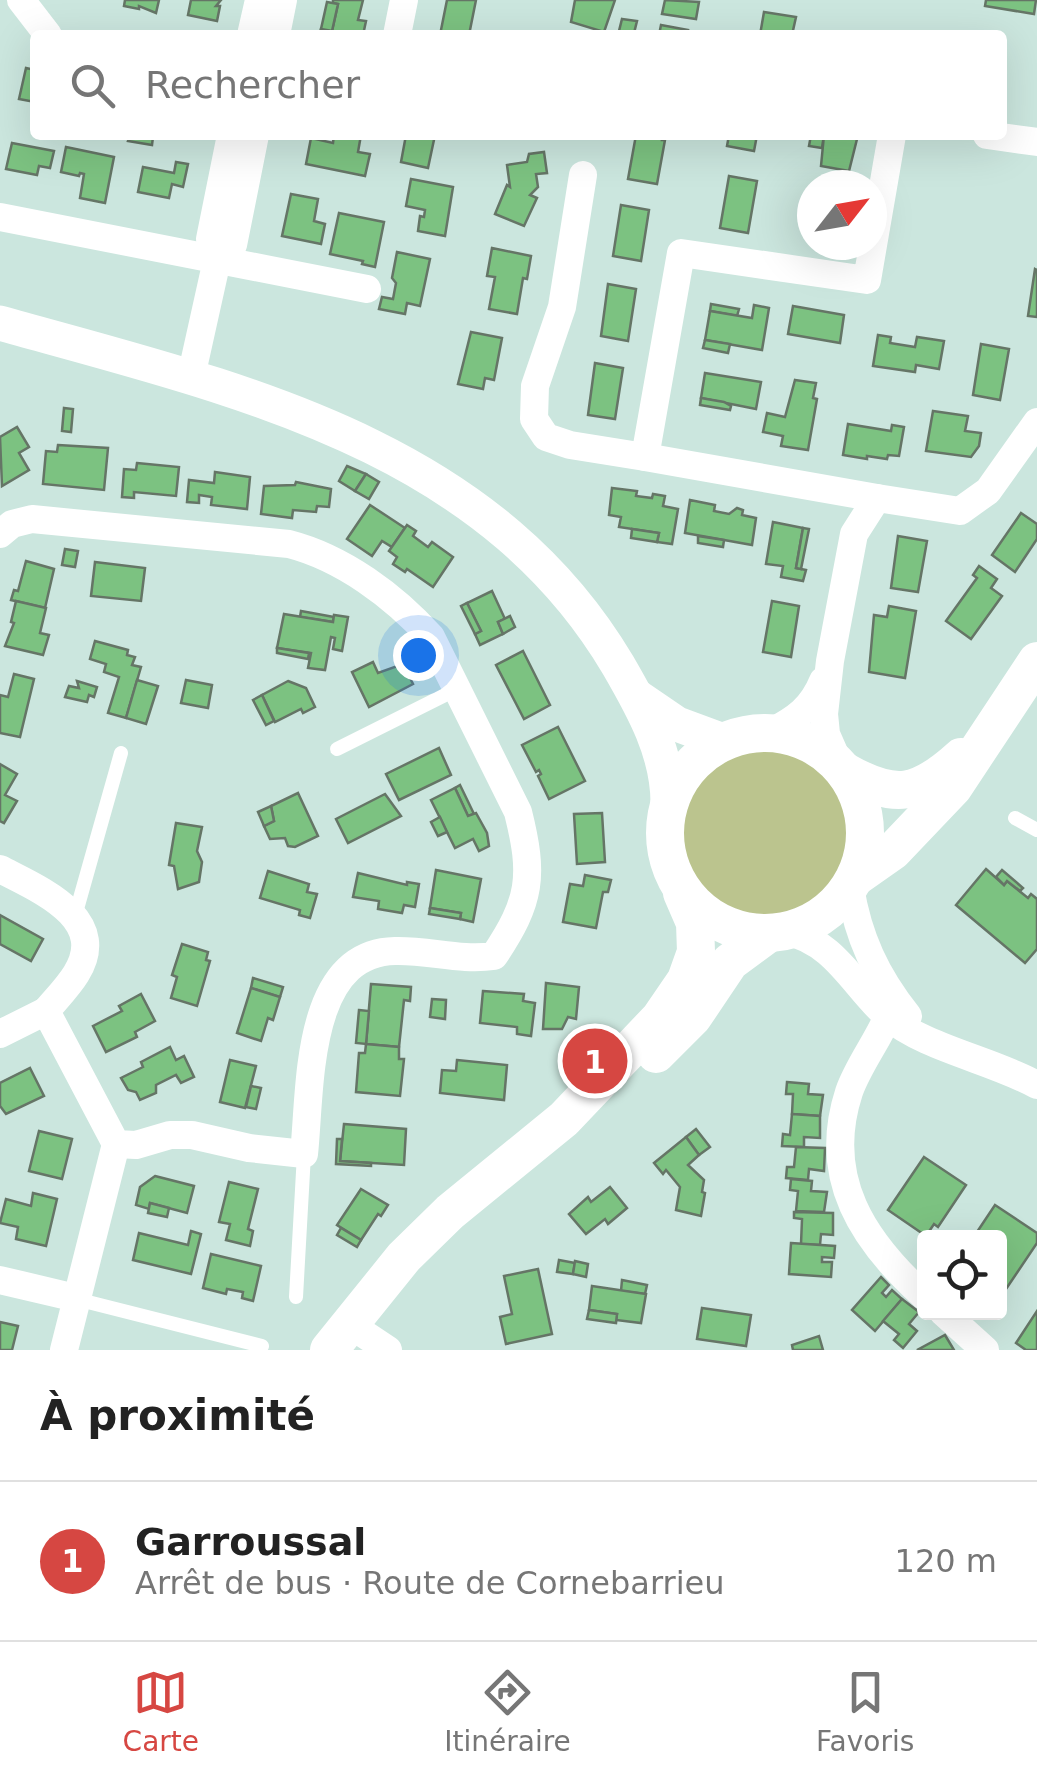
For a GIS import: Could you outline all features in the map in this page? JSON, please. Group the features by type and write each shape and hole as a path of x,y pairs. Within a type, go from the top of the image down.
{"main road":[{"path":"564,1119 662,1050 692,1017 730,962 777,932 820,918 853,882 893,851 953,788 1037,661"},
{"path":"357,1342 404,1257 450,1212 564,1119 660,1018 686,980 697,938 696,923 665,845 668,806 688,767 722,741 771,732 809,742 869,785 908,791 935,779 989,732"},
{"path":"842,769 860,799 866,830 862,862 853,882"},
{"path":"677,882 688,897 716,920 750,932 777,932"}],"street":[{"path":"22,0 44,30"},
{"path":"252,30 258,0"},
{"path":"277,30 283,0"},
{"path":"398,30 404,0"},
{"path":"1007,138 1037,142"},
{"path":"191,376 217,260 210,239 230,140"},
{"path":"217,260 233,245 255,140"},
{"path":"645,457 681,254 867,280 891,140"},
{"path":"583,175 562,307 535,386 534,419 546,436 570,446 960,511 988,491 1037,422"},
{"path":"0,217 367,289"},
{"path":"0,323 191,376 339,430 446,486 554,577 592,623 636,696 666,772 668,806"},
{"path":"842,769 826,734 824,714 830,661 854,534 877,498"},
{"path":"0,534 12,524 32,520 289,544 315,551 346,567 410,614 432,637 518,812 526,844 528,876 520,918 494,956 474,959 398,950 374,953 338,978 325,1002 317,1032 304,1154 249,1148 192,1134 170,1135 136,1145 116,1144"},
{"path":"771,732 794,720 812,704 830,661"},
{"path":"636,696 677,724 722,741"},
{"path":"0,869 62,902 76,916 84,953 78,973 46,1011 0,1034"},
{"path":"853,882 860,936 870,960 904,1011 930,1039"},
{"path":"777,932 808,939 835,956 902,1027 1037,1084"},
{"path":"46,1011 116,1144 64,1350"},
{"path":"888,1016 849,1092 842,1166 853,1208 867,1234 888,1263 917,1290"},
{"path":"0,1280 76,1298"},
{"path":"952,1320 985,1350"}],"lane":[{"path":"338,750 457,689"},
{"path":"76,916 120,753"},
{"path":"1015,818 1037,830"},
{"path":"296,1297 304,1154"},
{"path":"76,1298 262,1346"}],"green space":[{"path":"768,747 800,754 828,772 846,800 853,832 846,864 828,892 800,910 768,917 736,910 708,892 690,864 683,832 690,800 708,772 736,754"}],"building":[{"path":"125,0 159,0 156,13 139,6 124,6"},
{"path":"191,0 221,0 216,6 220,6 217,21 188,15"},
{"path":"363,0 358,20 366,21 364,30 332,30 338,4 333,3"},
{"path":"447,0 476,0 470,30 441,30"},
{"path":"575,0 615,0 605,30 571,22"},
{"path":"665,0 699,2 696,19 662,14"},
{"path":"986,0 1036,0 1034,14 985,6"},
{"path":"327,2 338,4 332,30 321,29"},
{"path":"764,12 796,17 793,30 761,30"},
{"path":"622,19 637,21 635,30 619,30"},
{"path":"661,25 688,30 660,30"},
{"path":"26,68 30,69 30,101 19,99"},
{"path":"128,140 153,140 152,145"},
{"path":"311,140 360,140 358,152 370,154 365,176 306,164"},
{"path":"405,140 434,140 428,168 401,162"},
{"path":"635,140 665,140 657,184 628,179"},
{"path":"728,140 756,140 754,151 727,146"},
{"path":"810,140 823,140 822,148 809,146"},
{"path":"824,140 857,140 849,170 821,166"},
{"path":"12,143 54,151 50,168 39,166 37,175 6,169"},
{"path":"66,147 114,157 105,203 80,198 84,174 61,172"},
{"path":"544,152 547,173 536,174 538,187 530,195 537,198 524,226 495,214 507,185 510,187 507,165 527,162 529,154"},
{"path":"176,162 188,164 183,187 172,184 169,198 138,192 143,167 174,173"},
{"path":"729,176 757,181 748,233 720,228"},
{"path":"411,179 453,187 445,236 418,231 425,210 406,206"},
{"path":"291,194 318,199 314,221 325,224 321,244 282,236"},
{"path":"621,205 649,210 641,261 613,256"},
{"path":"339,213 384,222 375,267 330,254"},
{"path":"492,248 531,256 517,314 489,309 495,277 487,276"},
{"path":"397,252 430,259 420,306 407,303 405,314 379,309 382,297 393,299"},
{"path":"1037,270 1037,317 1028,316"},
{"path":"608,284 636,289 628,341 601,336"},
{"path":"711,304 739,309 737,316 710,311"},
{"path":"754,305 769,308 762,350 705,340 710,311 752,318"},
{"path":"793,306 844,315 840,343 788,334"},
{"path":"471,332 502,338 494,380 485,378 483,389 458,384"},
{"path":"878,335 891,337 890,343 915,347 917,337 944,341 939,369 916,365 915,372 873,366"},
{"path":"705,340 730,344 728,353 703,348"},
{"path":"981,344 1009,349 1000,400 973,395"},
{"path":"595,363 623,368 615,419 588,415"},
{"path":"705,373 761,382 756,409 701,398"},
{"path":"795,380 816,383 808,450 781,446 783,436 763,432 767,413 785,417"},
{"path":"701,398 724,402 731,406 730,410 700,405"},
{"path":"64,408 73,409 71,432 62,431"},
{"path":"933,411 968,416 965,431 981,433 979,446 971,457 926,451"},
{"path":"848,424 891,431 892,425 904,427 899,456 867,459 843,455"},
{"path":"17,427 29,447 19,453 29,470 2,486 0,437"},
{"path":"58,445 108,448 104,490 43,484 46,451 57,452"},
{"path":"137,463 179,467 176,496 134,492 134,498 122,497 124,469 136,470"},
{"path":"347,466 366,474 355,491 339,481"},
{"path":"215,472 250,477 247,509 211,505 212,497 199,495 199,503 187,502 189,480 214,483"},
{"path":"366,474 379,482 369,499 355,491"},
{"path":"296,482 331,489 329,507 317,506 316,512 293,510 292,518 261,514 264,486"},
{"path":"612,488 637,491 636,496 665,496 663,506 678,509 672,544 657,542 659,533 619,527 621,517 609,515"},
{"path":"690,500 715,505 714,511 729,514 737,508 743,510 742,515 756,518 752,545 685,533"},
{"path":"370,505 405,528 392,547 382,541 372,556 347,539"},
{"path":"1021,513 1037,524 1037,539 1015,572 992,555"},
{"path":"773,522 803,528 796,568 806,570 803,581 781,577 783,566 766,564"},
{"path":"407,525 416,531 413,536 428,547 432,542 453,557 433,587 393,564 397,557 389,551"},
{"path":"803,528 809,529 801,569 796,568"},
{"path":"632,529 659,533 657,542 631,538"},
{"path":"698,536 724,540 723,547 698,543"},
{"path":"898,536 927,541 918,592 891,588"},
{"path":"65,549 78,551 75,567 62,565"},
{"path":"26,561 54,569 45,608 11,600 14,590 18,591"},
{"path":"95,562 145,568 141,601 91,596"},
{"path":"979,566 997,579 991,588 1002,596 971,639 946,621 977,578 973,575"},
{"path":"492,591 505,619 498,622 503,634 480,645 475,634 481,631 467,603"},
{"path":"16,601 46,608 40,633 49,635 43,655 5,646 14,623 11,622"},
{"path":"772,601 799,606 791,657 763,652"},
{"path":"467,603 481,631 475,634 461,606"},
{"path":"889,606 916,611 905,678 869,672 874,615 887,617"},
{"path":"301,611 334,617 333,622 300,617"},
{"path":"284,614 333,622 334,615 348,617 342,651 333,649 335,638 331,637 325,670 308,668 311,653 277,648"},
{"path":"510,616 515,627 503,634 498,622"},
{"path":"95,641 128,650 127,655 135,657 132,665 141,667 126,718 108,713 119,677 104,672 106,664 90,659"},
{"path":"277,648 309,653 308,659 277,653"},
{"path":"523,651 550,705 524,719 496,665"},
{"path":"373,662 378,673 403,664 413,684 369,707 352,672"},
{"path":"14,674 34,679 20,737 0,733 0,695 8,697"},
{"path":"137,680 158,686 146,724 126,718"},
{"path":"186,680 212,685 208,708 181,703"},
{"path":"77,681 97,687 94,697 89,695 87,702 65,697 69,686 79,688"},
{"path":"288,681 306,688 315,707 303,713 301,709 275,722 262,695"},
{"path":"262,695 274,721 266,725 253,700"},
{"path":"558,727 585,781 549,799 539,770 536,772 522,745"},
{"path":"439,748 451,775 399,800 386,774"},
{"path":"0,764 17,774 5,795 17,801 4,823 0,821"},
{"path":"460,785 474,814 468,816 455,788"},
{"path":"455,788 468,816 476,813 487,833 489,846 479,851 473,839 455,848 431,800"},
{"path":"298,793 318,836 295,847 288,846 285,838 270,839 264,826 274,821 271,806"},
{"path":"385,794 401,816 348,843 336,819"},
{"path":"271,806 274,821 264,826 258,812"},
{"path":"602,813 605,862 577,864 574,814"},
{"path":"440,817 447,832 438,836 431,822"},
{"path":"176,823 202,827 197,851 202,862 199,882 178,889 174,866 169,865"},
{"path":"986,869 1004,885 1007,881 1028,898 1031,894 1037,899 1037,949 1025,963 956,905"},
{"path":"436,870 481,879 473,922 460,919 461,913 430,908"},
{"path":"1002,870 1023,888 1020,891 996,877"},
{"path":"268,871 309,884 307,892 317,894 310,918 299,915 300,910 260,898"},
{"path":"358,873 407,885 419,884 415,907 404,905 402,913 378,909 379,901 353,897"},
{"path":"585,875 611,880 608,892 603,892 596,928 563,922 570,884 583,886"},
{"path":"430,908 461,913 460,919 429,914"},
{"path":"0,915 43,939 31,961 0,944"},
{"path":"182,944 208,952 206,960 210,961 197,1006 171,998 177,977 172,975"},
{"path":"253,978 283,987 280,997 251,988"},
{"path":"546,983 579,987 576,1019 568,1017 562,1029 543,1029"},
{"path":"371,984 411,987 410,1001 404,1000 399,1047 366,1044"},
{"path":"251,988 280,997 261,1041 237,1033"},
{"path":"483,991 524,994 523,1001 535,1003 531,1036 517,1034 517,1027 480,1023"},
{"path":"141,994 155,1021 135,1032 137,1037 106,1052 93,1026 122,1011 119,1006"},
{"path":"432,999 446,1000 445,1019 430,1017"},
{"path":"359,1010 369,1011 366,1044 356,1043"},
{"path":"366,1044 399,1047 399,1059 404,1059 400,1096 356,1092 359,1053 365,1053"},
{"path":"170,1047 176,1060 184,1056 194,1077 181,1083 176,1075 156,1085 156,1093 140,1100 121,1078"},
{"path":"230,1060 256,1066 245,1108 220,1102"},
{"path":"457,1060 507,1065 504,1100 440,1093 442,1070 456,1071"},
{"path":"30,1068 44,1096 6,1114 0,1106 0,1083"},
{"path":"787,1082 809,1084 808,1094 823,1095 820,1116 792,1114 793,1094 786,1094"},
{"path":"251,1086 261,1088 256,1109 246,1107"},
{"path":"792,1114 820,1116 820,1138 804,1137 804,1147 782,1146 783,1134 790,1135"},
{"path":"344,1124 406,1129 404,1165 340,1161"},
{"path":"696,1129 710,1147 699,1155 686,1137"},
{"path":"39,1131 72,1139 62,1179 29,1171"},
{"path":"686,1137 699,1155 688,1165 704,1180 701,1216 676,1210 680,1187 654,1163"},
{"path":"337,1139 342,1139 340,1161 371,1166 336,1164"},
{"path":"796,1147 825,1148 824,1171 809,1169 808,1180 786,1178 787,1167 794,1167"},
{"path":"924,1157 966,1185 938,1227 934,1224 930,1230 917,1230 888,1210"},
{"path":"155,1176 194,1186 187,1213 150,1203 149,1209 136,1205 140,1187"},
{"path":"791,1179 812,1181 811,1191 827,1192 824,1212 796,1211 798,1191 790,1190"},
{"path":"229,1182 258,1189 248,1229 253,1231 250,1246 226,1240 230,1224 219,1222"},
{"path":"610,1187 627,1208 608,1224 605,1219 586,1234 569,1214 588,1197 591,1202"},
{"path":"361,1189 388,1205 361,1240 337,1225"},
{"path":"33,1193 57,1199 46,1246 16,1239 18,1227 0,1223 6,1199 31,1206"},
{"path":"150,1203 169,1208 167,1217 148,1213"},
{"path":"995,1205 1037,1233 1037,1243 1007,1288 1007,1230 978,1230"},
{"path":"794,1212 833,1213 833,1235 821,1234 820,1245 801,1244 802,1219 794,1218"},
{"path":"341,1228 361,1240 357,1247 337,1235"},
{"path":"191,1231 201,1234 191,1274 133,1260 139,1233 188,1245"},
{"path":"791,1243 835,1246 834,1258 822,1257 822,1262 832,1262 831,1277 789,1274"},
{"path":"211,1254 261,1266 253,1301 242,1298 243,1292 227,1289 226,1294 203,1288"},
{"path":"559,1260 575,1263 573,1274 557,1272"},
{"path":"575,1261 588,1264 586,1277 573,1274"},
{"path":"538,1269 552,1334 506,1344 500,1317 512,1314 504,1276"},
{"path":"881,1277 889,1285 882,1293 886,1297 892,1290 902,1299 875,1331 852,1310"},
{"path":"622,1280 647,1285 645,1294 621,1291"},
{"path":"592,1286 646,1294 641,1323 616,1320 617,1314 589,1310"},
{"path":"902,1299 917,1310 909,1324 917,1331 903,1348 894,1340 899,1334 883,1321"},
{"path":"702,1308 751,1315 746,1346 697,1339"},
{"path":"589,1310 617,1314 616,1323 587,1319"},
{"path":"1037,1311 1037,1350 1026,1350 1016,1343"},
{"path":"0,1322 18,1326 12,1350 0,1350"},
{"path":"945,1335 954,1350 917,1350"},
{"path":"819,1336 823,1350 793,1350 792,1345"}],"place":[{"name":"Garroussal","path":"595,1061"}]}
